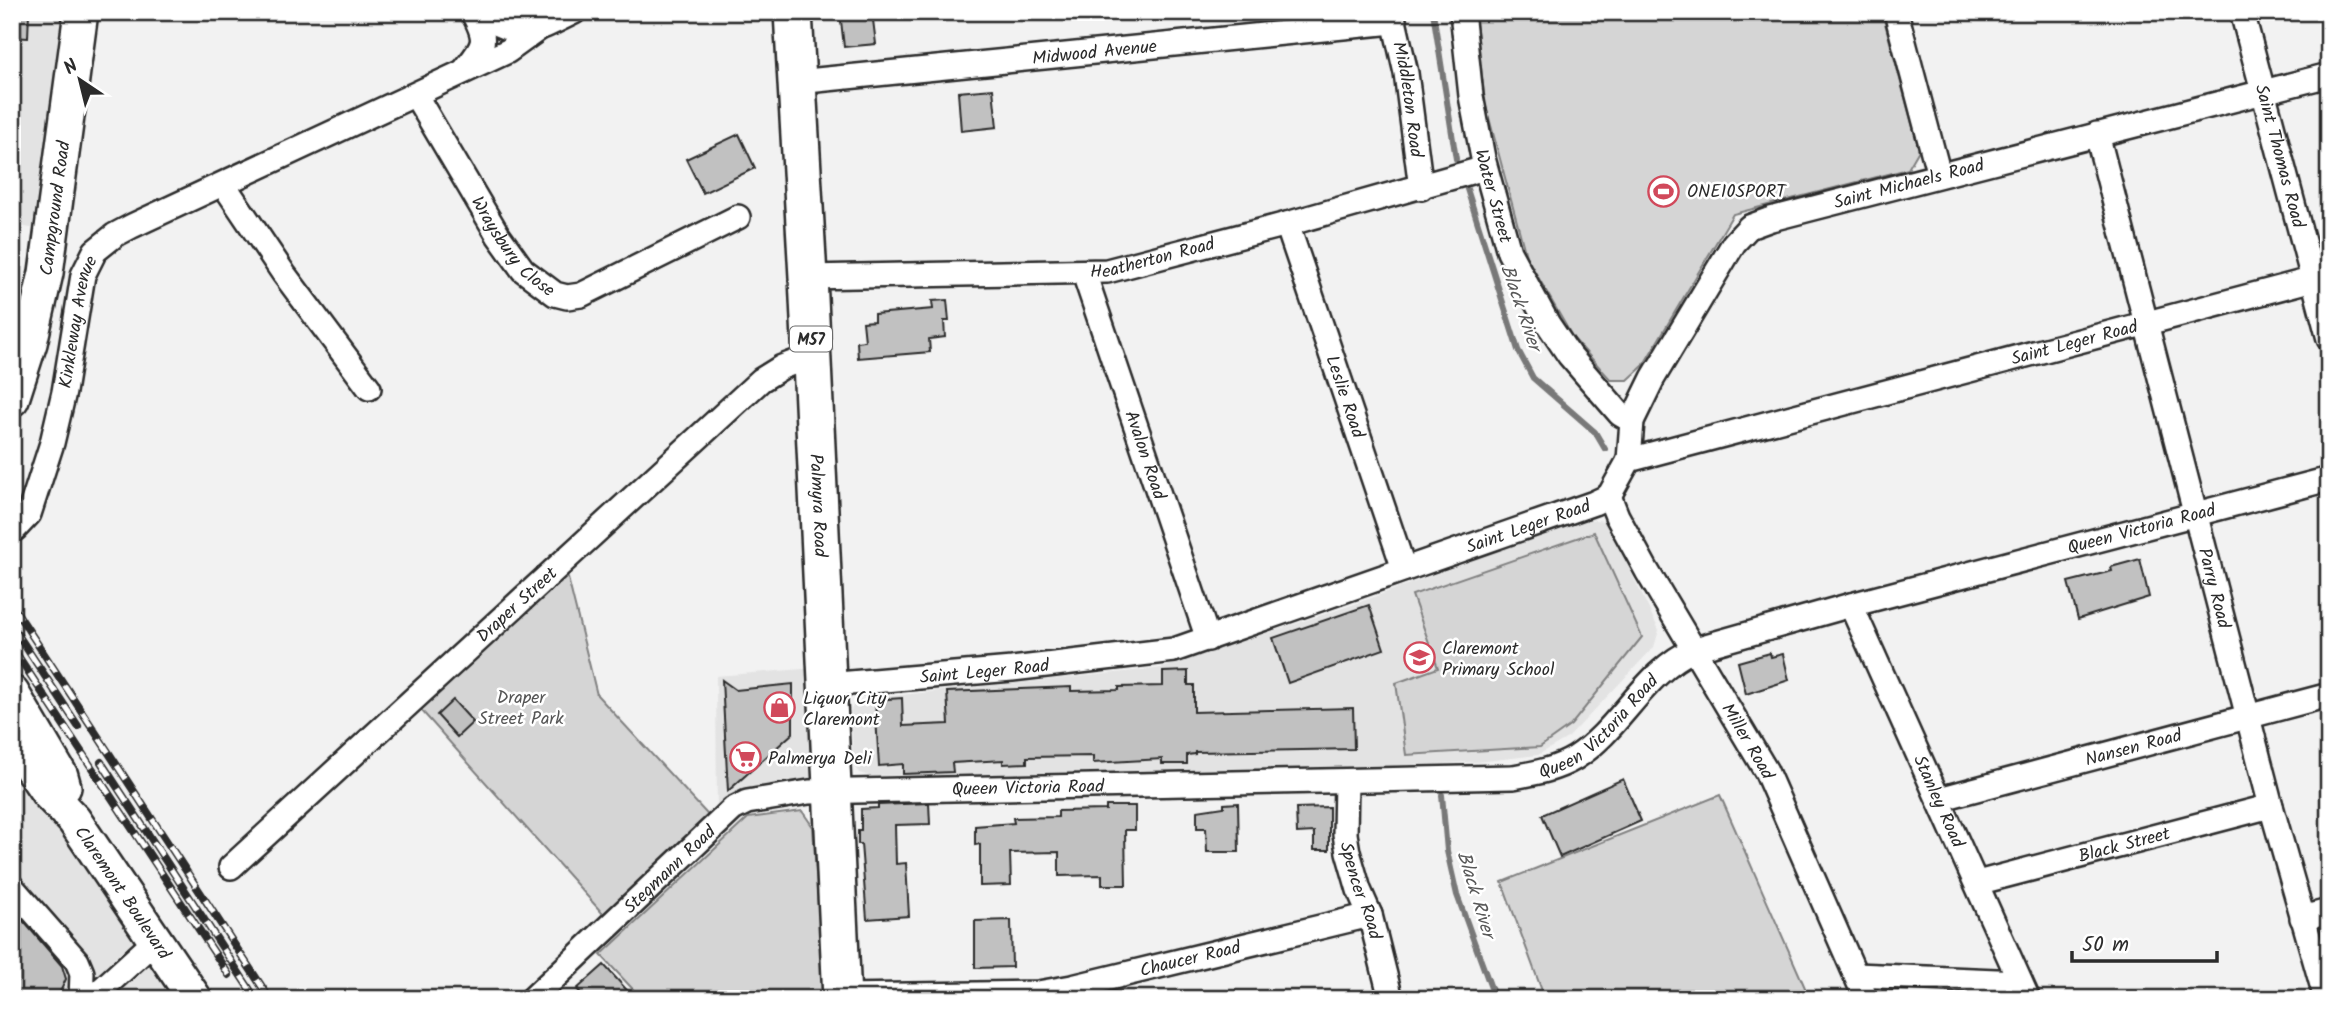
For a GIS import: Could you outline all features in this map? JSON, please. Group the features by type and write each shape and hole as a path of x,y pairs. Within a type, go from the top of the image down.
{"main road":[{"name":"Palmyra Road","path":"793,12 842,997"}],"street":[{"name":"Campground Road","path":"12,400 30,343 46,272 82,12"},
{"name":"Kinkleway Avenue","path":"15,529 29,514 52,443 64,392 83,275 95,251 132,226 508,51 537,30 574,12"},
{"name":"Water Street","path":"1462,12 1471,96 1485,168 1509,252 1548,324 1569,355 1616,410 1632,421"},
{"path":"1896,12 1939,175"},
{"name":"Saint Thomas Road","path":"2242,12 2263,92 2321,277 2329,339"},
{"name":"Kinkleway Avenue","path":"462,73 483,44 483,33 472,13"},
{"path":"472,13 518,32 537,30"},
{"name":"Midwood Avenue","path":"797,82 1392,17"},
{"name":"Middleton Road","path":"1392,17 1405,65 1421,188"},
{"name":"Saint Michaels Road","path":"1629,460 1632,421 1653,378 1734,243 1745,231 1771,219 2329,75"},
{"name":"Wraysbury Close","path":"415,96 498,235 523,270 555,294 567,297 581,295 738,217"},
{"name":"Parry Road","path":"2097,134 2271,806 2326,999"},
{"name":"Heatherton Road","path":"808,277 1107,271 1421,188 1485,168"},
{"path":"224,185 284,274 369,388"},
{"name":"Leslie Road","path":"1287,224 1404,569"},
{"name":"Avalon Road","path":"1084,273 1208,639"},
{"name":"Saint Leger Road","path":"827,685 1157,654 1208,639 1609,496 1629,460 2321,277"},
{"name":"Draper Street","path":"231,867 761,380 782,367 811,356"},
{"name":"Queen Victoria Road","path":"833,792 1513,777 1542,772 1580,754 1598,739 1665,667 1695,649 2329,479"},
{"name":"Miller Road","path":"1609,496 1647,571 1766,771 1866,999"},
{"name":"Stanley Road","path":"1851,605 2024,990"},
{"name":"Claremont Boulevard","path":"12,692 61,776 74,820"},
{"name":"Nansen Road","path":"1939,799 2329,695"},
{"name":"Claremont Boulevard","path":"12,740 48,793 74,820 195,999"},
{"name":"Spencer Road","path":"1346,781 1345,834 1348,852 1359,890 1370,915 1391,999"},
{"name":"Stegmann Road","path":"531,999 733,809 747,802 778,795 833,792"},
{"name":"Black Street","path":"1977,883 2271,806"},
{"path":"12,887 77,961 82,973 82,999"},
{"path":"2302,918 2329,911"},
{"name":"Chaucer Road","path":"842,997 1038,993 1370,915"},
{"path":"91,999 155,941"},
{"path":"1856,975 2024,990"}],"shaded area":[{"path":"12,12 81,12 50,231 12,225"},
{"name":"Claremont Primary School","path":"1585,519 1606,521 1659,630 1654,647 1569,737 1538,755 1477,762 1349,768 869,776 859,773 853,764 851,710 854,704 862,699 1162,668 1352,605"},
{"path":"827,667 833,791 809,792 717,825 716,676"},
{"path":"12,740 195,999 12,999"}],"green space":[{"name":"ONE10SPORT","path":"1475,12 1882,12 1919,150 1908,169 1733,214 1643,366 1628,380 1611,380 1573,338 1526,256 1485,103"},
{"path":"1594,532 1642,637 1571,725 1540,747 1406,755 1396,683 1438,668 1412,595"},
{"name":"Draper Street Park","path":"564,562 597,695 717,825 612,924 413,701"},
{"path":"1720,795 1810,999 1545,999 1502,882"},
{"path":"802,811 813,827 824,999 642,999 601,955 748,818"}],"building":[{"path":"12,12 29,12 28,38 12,37"},
{"path":"840,12 872,12 876,44 844,47"},
{"path":"993,89 997,127 961,131 958,92"},
{"path":"739,134 755,168 703,193 686,159"},
{"path":"947,300 949,321 944,321 945,337 929,339 930,352 858,358 857,342 865,341 863,322 874,321 874,314 933,309 932,301"},
{"path":"2140,559 2149,597 2078,619 2068,582 2112,571 2111,567"},
{"path":"1369,605 1384,649 1288,683 1273,638"},
{"path":"1770,653 1771,657 1783,654 1789,680 1746,694 1738,662"},
{"path":"1188,671 1188,685 1194,685 1194,712 1353,708 1354,749 1195,752 1187,755 1187,764 1162,764 1162,759 1093,763 1093,756 1027,757 1027,763 1003,764 1003,760 952,763 953,772 903,774 903,764 879,766 875,700 902,698 903,726 949,724 947,692 1071,687 1071,691 1119,690 1119,687 1163,686 1163,672"},
{"name":"Palmerya Deli","path":"722,680 736,690 793,684 793,733 728,791"},
{"path":"453,700 473,722 457,737 437,715"},
{"path":"1623,779 1641,821 1560,857 1542,815"},
{"path":"929,803 930,824 895,825 896,864 906,863 909,916 867,919 861,844 858,844 861,809 878,808 878,805"},
{"path":"1238,803 1239,852 1207,852 1206,828 1197,828 1197,811"},
{"path":"1106,806 1135,806 1135,830 1125,830 1126,885 1102,885 1102,875 1059,876 1059,852 1010,853 1011,885 980,886 980,844 975,845 975,826 1014,823 1013,818 1058,817 1058,811 1106,810"},
{"path":"1329,807 1329,850 1314,850 1314,832 1297,833 1296,808"},
{"path":"12,908 62,966 66,979 57,999 12,999"},
{"path":"1011,920 1012,967 975,968 975,921"},
{"path":"604,965 635,999 586,999 577,989"}],"waterway":[{"name":"Black River","path":"1433,12 1456,159"},
{"name":"Black River","path":"1467,189 1518,350 1533,378 1595,432 1605,449"},
{"name":"Black River","path":"1442,795 1447,851 1457,895 1495,999"}],"railway":[{"path":"12,605 270,999"},
{"path":"12,626 78,726"},
{"path":"12,647 229,975"},
{"path":"101,762 256,999"}],"place":[{"name":"ONE10SPORT","path":"1664,191"},
{"name":"Claremont Primary School","path":"1419,658"},
{"name":"Liquor City Claremont","path":"780,708"},
{"name":"Palmerya Deli","path":"745,758"}]}
